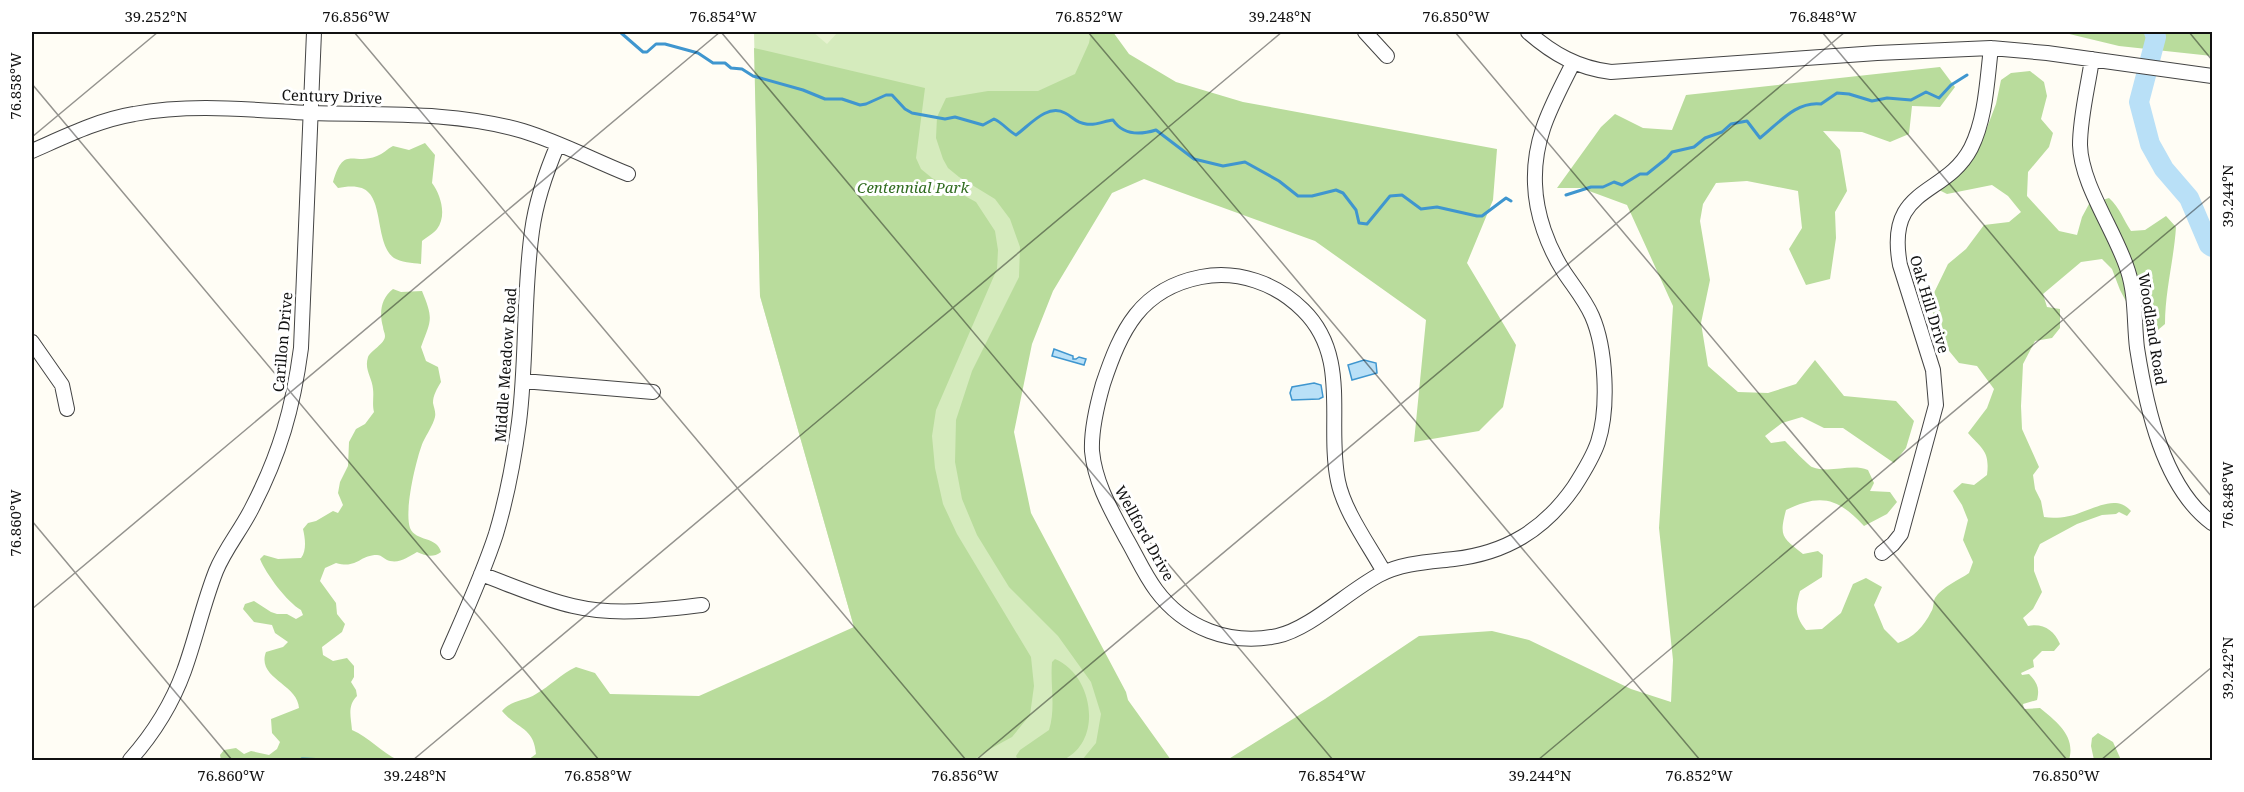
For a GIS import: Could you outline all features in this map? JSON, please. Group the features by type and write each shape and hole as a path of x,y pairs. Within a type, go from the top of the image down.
{"street":[{"name":"Carillon Drive","path":"130,760 158,724 172,698 184,671 207,593 218,567 263,486 287,426 294,399 301,348 314,32"},
{"path":"1365,32 1387,56"},
{"path":"1528,32 1556,54 1573,63 1591,70 1611,72 1638,72 1877,52 1991,48 2132,64 2212,76"},
{"name":"Oak Hill Drive","path":"1882,553 1901,534 1936,405 1933,370 1900,265 1897,231 1911,203 1962,162 1972,147 1984,103 1991,48"},
{"name":"Woodland Road","path":"2092,59 2080,146 2084,165 2129,273 2138,350 2149,404 2162,450 2180,489 2198,511 2212,523"},
{"name":"Wellford Drive","path":"1384,572 1345,501 1339,484 1336,466 1335,373 1330,351 1319,330 1305,311 1283,294 1264,284 1242,277 1206,276 1185,281 1161,291 1141,308 1125,327 1113,356 1094,423 1092,449 1095,470 1104,498 1155,589 1176,612 1196,626 1217,635 1258,639 1280,635 1300,628 1384,572 1424,561 1476,556 1519,540 1550,518 1574,487 1597,446 1603,424 1604,384 1600,338 1593,317 1551,249 1542,226 1535,185 1537,154 1543,124 1573,63"},
{"name":"Century Drive","path":"32,151 98,124 132,114 204,108 416,115 453,118 522,131 628,174"},
{"name":"Middle Meadow Road","path":"448,652 482,574 496,534 514,459 523,381 532,230 545,175 558,144"},
{"path":"32,342 62,385 68,409"},
{"path":"523,381 653,392"},
{"path":"482,574 547,598 591,609 624,611 702,605"}],"green space":[{"name":"Centennial Park","path":"754,32 1108,32 1011,397 1011,502 1159,760 672,760 854,627 760,296"},
{"path":"813,32 838,32 827,44"},
{"path":"1091,32 1113,32 1129,54 1176,82 1243,102 1497,149 1493,200 1467,263 1516,345 1503,407 1479,431 1414,442 1426,320 1315,241 1144,179 1112,193 1053,291 1032,344 1014,432 1031,513 1126,692 1128,700 1171,760 1082,760 1096,743 1101,714 1091,682 1058,636 1009,587 977,535 962,499 955,462 956,420 972,371 1019,277 1020,247 1010,219 995,199 948,168 936,138 937,117 946,98 988,91 1038,91 1075,74 1089,43"},
{"path":"2061,32 2212,32 2212,56 2119,46"},
{"name":"Centennial Park","path":"754,48 925,88 916,158 921,169 932,178 976,202 995,231 998,250 997,269 936,410 932,436 935,468 943,504 957,534 1031,657 1034,686 1030,715 1012,737 973,760 528,760 536,754 532,738 502,711 536,694 576,667 595,673 610,694 699,696 854,627 760,296"},
{"path":"1940,67 1955,87 1940,107 1912,106 1909,134 1890,142 1862,132 1823,131 1840,150 1847,191 1835,212 1836,238 1830,279 1806,285 1789,249 1802,228 1798,191 1747,181 1716,183 1703,204 1700,221 1710,280 1701,323 1708,366 1738,392 1768,393 1796,384 1815,360 1844,396 1896,401 1914,421 1906,448 1894,463 1843,428 1824,428 1802,417 1782,423 1765,436 1771,443 1785,441 1812,467 1868,470 1874,483 1870,491 1890,492 1897,502 1887,514 1864,526 1846,509 1828,501 1809,501 1786,510 1783,531 1787,540 1803,554 1818,551 1823,555 1822,577 1800,591 1798,597 1798,616 1806,630 1822,629 1841,613 1853,584 1866,578 1882,587 1874,605 1884,629 1898,643 1913,635 1933,609 1938,594 1969,573 1973,562 1963,540 1968,520 1953,491 1962,483 1974,485 1987,475 1986,455 1968,433 1987,408 1994,389 1977,366 1959,363 1936,335 1931,299 1948,264 1966,249 1984,225 2009,222 2021,212 2008,196 1992,185 1947,194 1939,190 1980,146 1996,104 2001,80 2011,73 2030,71 2044,82 2047,96 2041,119 2053,133 2049,147 2028,172 2027,196 2059,231 2077,235 2082,217 2089,204 2109,198 2131,231 2145,230 2166,216 2176,227 2166,299 2165,324 2152,335 2138,324 2112,269 2102,259 2081,262 2043,294 2047,307 2060,309 2060,328 2052,338 2035,341 2023,364 2022,429 2039,467 2033,475 2044,517 2078,514 2101,505 2114,503 2126,506 2131,511 2127,516 2119,512 2077,524 2040,544 2034,557 2034,571 2042,592 2033,609 2023,618 2028,626 2047,629 2055,635 2060,644 2054,651 2042,651 2033,660 2034,667 2021,673 2032,677 2038,692 2037,700 2023,704 2024,709 2040,708 2064,730 2070,744 2069,760 1227,760 1325,699 1419,636 1492,631 1529,640 1631,689 1671,702 1673,660 1659,528 1673,306 1627,205 1581,188 1557,188 1601,127 1615,114 1643,128 1672,130 1686,95"},
{"path":"425,143 435,155 432,183 440,199 442,218 437,229 422,241 421,264 394,258 388,250 383,241 376,207 366,190 355,187 338,188 333,182 337,170 345,160 369,158 393,146 409,150"},
{"path":"393,289 401,292 422,291 430,314 429,325 421,347 426,361 438,367 441,382 433,400 435,417 423,442 414,472 409,520 413,532 435,543 441,552 429,556 417,552 398,561 390,561 377,555 349,564 336,563 325,568 320,581 336,603 337,614 345,624 342,632 322,647 323,655 333,661 347,658 354,666 354,677 351,682 357,696 351,708 352,730 398,760 221,760 220,755 224,750 236,748 244,754 251,751 269,755 277,749 280,742 272,733 271,719 299,708 292,693 272,675 265,661 266,652 283,647 288,642 275,633 272,625 254,622 243,609 245,604 254,601 277,614 287,614 296,619 303,615 301,610 277,587 260,559 264,555 278,559 301,558 305,548 303,529 308,523 333,511 338,513 343,505 338,493 340,482 348,466 349,442 356,429 365,424 374,412 373,389 367,362 370,354 384,339 382,306"},
{"path":"1055,659 1068,667 1078,678 1085,692 1089,723 1085,737 1077,750 1061,761 1018,760 1016,756 1020,750 1049,730 1052,713 1052,662"},
{"path":"2098,733 2113,742 2121,760 2094,760 2092,738"}],"water":[{"path":"1054,349 1073,356 1073,359 1079,357 1086,359 1084,365 1052,356"},
{"path":"1364,360 1376,363 1377,373 1352,380 1348,365"},
{"path":"1314,383 1321,385 1323,397 1292,400 1290,393 1292,387"}],"waterway":[{"path":"620,32 643,52 647,52 656,44 665,44 698,53 713,63 725,63 731,68 742,69 753,76 803,90 825,99 842,99 860,105 892,95 912,113 945,119 955,117 983,125 994,119 1016,135 1032,121 1052,111 1065,113 1083,123 1093,124 1113,120 1122,129 1132,132 1144,133 1156,130 1194,159 1223,166 1245,162 1279,181 1298,196 1312,196 1336,190 1343,193 1356,210 1359,223 1367,224 1390,196 1402,195 1421,209 1437,207 1477,216 1482,216 1506,198 1511,201"},
{"path":"2154,32 2156,37 2139,102 2150,144 2164,169 2189,198 2209,245 2212,247"},
{"path":"1566,195 1591,187 1603,187 1614,182 1622,185 1640,174 1647,174 1672,152 1694,147 1705,138 1722,132 1731,124 1747,121 1760,138 1796,109 1821,104 1837,93 1872,101 1887,98 1911,100 1926,92 1939,98 1951,85 1967,75"},
{"path":"302,759 330,760"}]}
